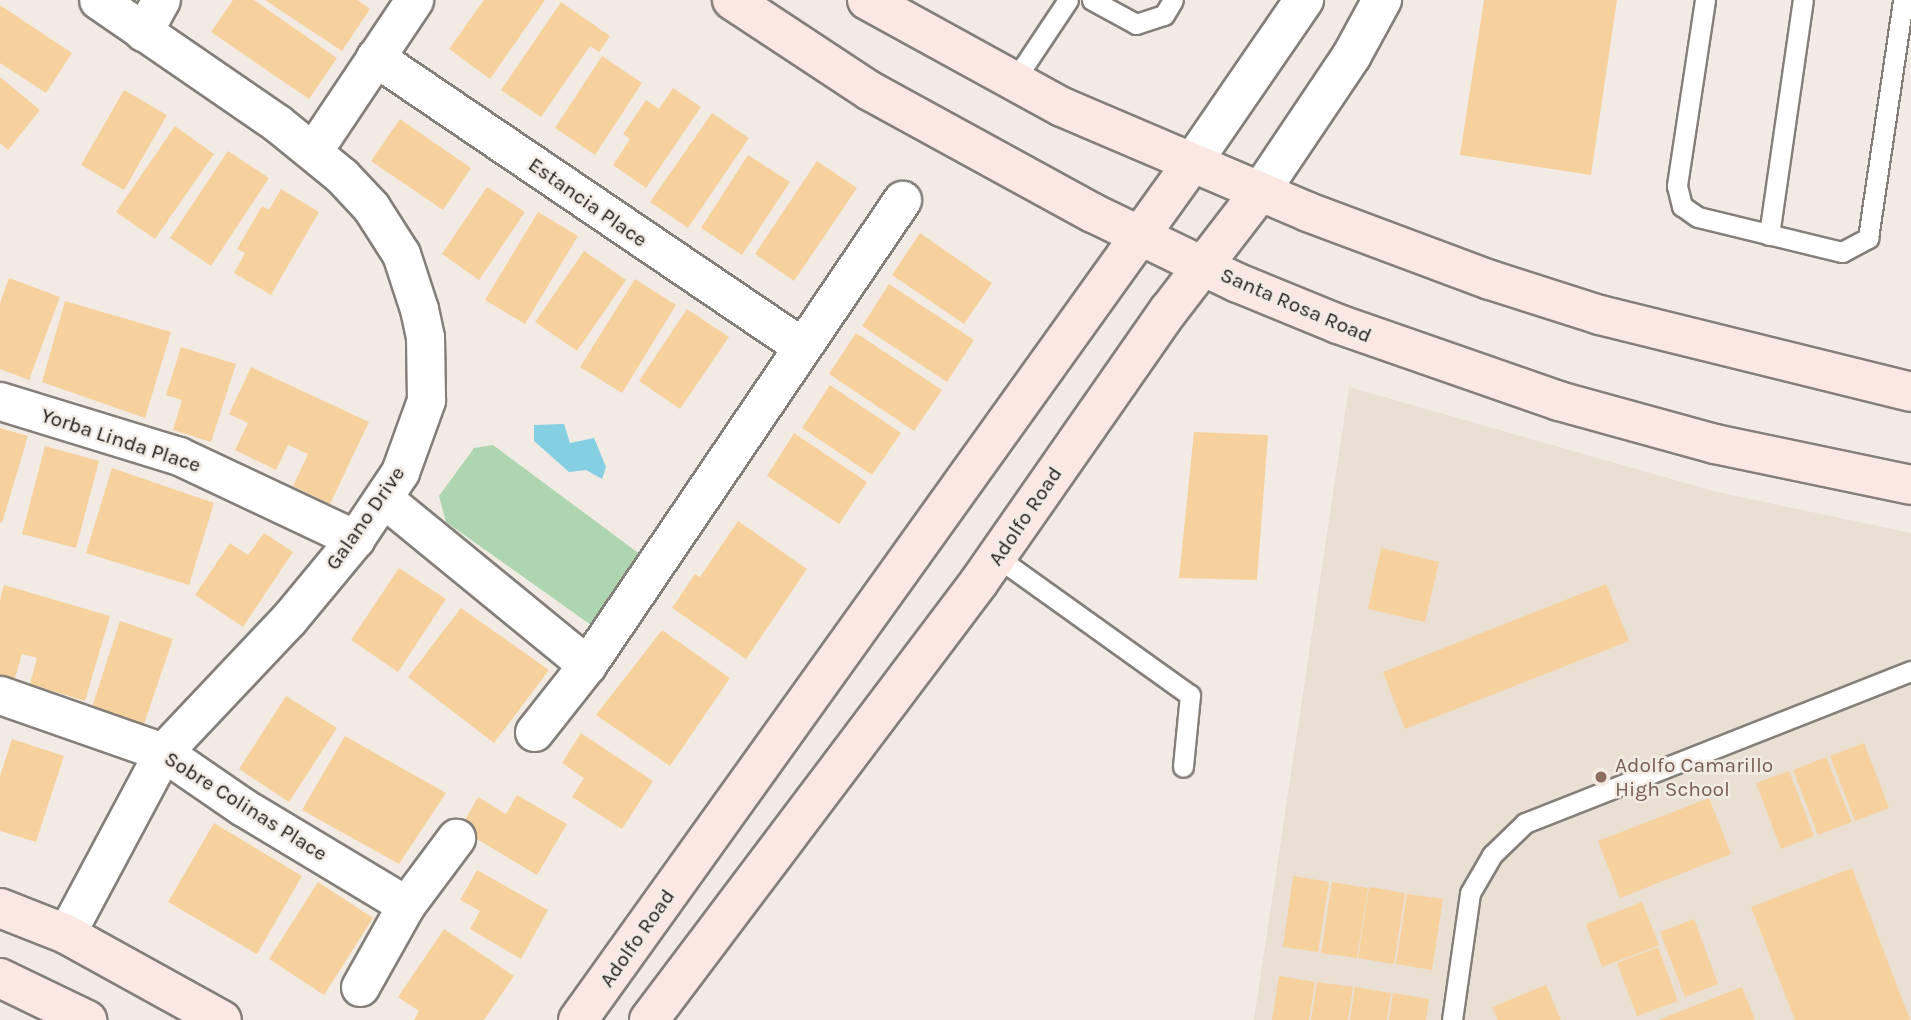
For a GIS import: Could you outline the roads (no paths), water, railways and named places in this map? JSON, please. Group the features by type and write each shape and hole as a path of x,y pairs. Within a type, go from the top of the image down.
{"main road":[{"name":"Santa Rosa Road","path":"732,0 870,91 1138,235 1338,324 1559,401 1715,444 1911,485"},
{"path":"867,0 1014,82 1192,163 1477,276 1600,315 1911,392"},
{"name":"Adolfo Road","path":"578,1020 1192,163"},
{"name":"Adolfo Road","path":"649,1020 997,557 1104,401 1260,192"},
{"path":"0,908 66,934 222,1020"},
{"path":"0,978 88,1020"}],"street":[{"name":"Galano Drive","path":"66,934 163,752 288,620 355,538 383,498 414,442 426,400 419,309 390,234 370,207 313,151 98,0"},
{"path":"143,33 161,0"},
{"path":"313,151 414,0"},
{"name":"Adolfo Road","path":"1192,163 1304,0"},
{"name":"Adolfo Road","path":"1260,192 1352,55 1382,0"},
{"name":"Estancia Place","path":"375,57 801,346"},
{"path":"534,733 587,665 902,200"},
{"name":"Yorba Linda Place","path":"0,401 179,456 355,538"},
{"path":"383,498 587,665"},
{"name":"Sobre Colinas Place","path":"0,695 163,752 243,807 406,905"},
{"path":"360,987 406,905 456,838"}],"lane":[{"path":"1014,82 1068,0"},
{"path":"1092,0 1136,24 1164,15 1173,0"},
{"path":"1705,0 1678,192 1692,215 1842,252 1868,238 1903,0"},
{"path":"1769,235 1802,0"},
{"path":"997,557 1190,695 1183,766"},
{"path":"1452,1020 1470,893 1492,855 1525,823 1911,671"}],"water":[{"path":"564,424 570,443 594,438 606,467 602,479 586,470 569,472 534,441 534,425"}],"place":[{"name":"Adolfo Camarillo High School","path":"1601,777"}]}
